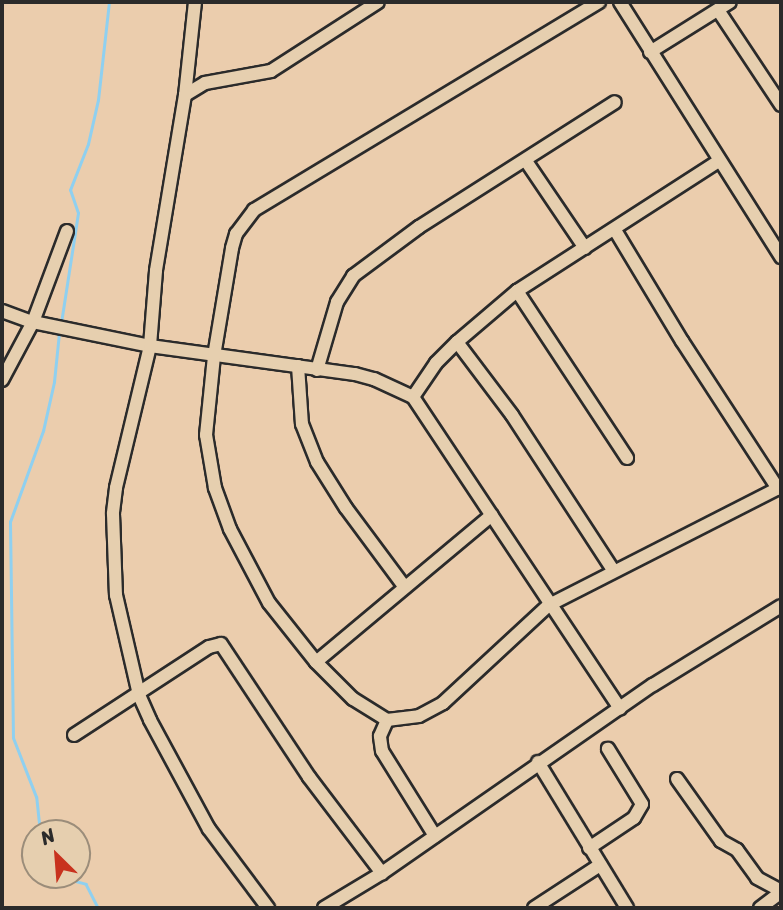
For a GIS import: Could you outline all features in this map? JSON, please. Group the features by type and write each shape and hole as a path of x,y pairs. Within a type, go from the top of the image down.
{"street":[{"path":"195,2 185,95 156,271 150,346 113,514 116,595 139,695 209,829 268,908"},
{"path":"185,95 205,83 271,71 378,2"},
{"path":"599,2 254,210 236,234 214,356 206,435 215,488 252,575 282,621 316,662 353,699 387,720 419,716 443,702 550,605 613,570 739,511 779,488 682,341 615,230"},
{"path":"620,2 781,257"},
{"path":"650,52 730,2"},
{"path":"718,10 781,105"},
{"path":"317,370 337,302 354,276 419,227 615,102"},
{"path":"526,161 585,248"},
{"path":"413,397 436,363 517,291 719,161"},
{"path":"2,380 33,322 67,231"},
{"path":"517,291 627,458"},
{"path":"2,311 33,322 150,346 374,379 413,397 620,708"},
{"path":"457,342 512,415 613,570"},
{"path":"298,366 302,424 317,463 346,508 404,586"},
{"path":"316,662 492,515"},
{"path":"324,908 382,873 538,762 781,606"},
{"path":"74,735 209,647 221,644 309,778 382,873"},
{"path":"387,720 380,736 382,751 435,836"},
{"path":"589,848 634,818 642,804 608,750"},
{"path":"538,762 627,908"},
{"path":"677,779 721,841 737,850 757,878 781,891 760,908"},
{"path":"534,908 600,865"}],"waterway":[{"path":"61,323 78,213 70,190 88,144 98,100 109,2"},
{"path":"38,819 36,797 13,738 10,522 43,431 54,382 59,333"},
{"path":"88,889 98,908"}]}
